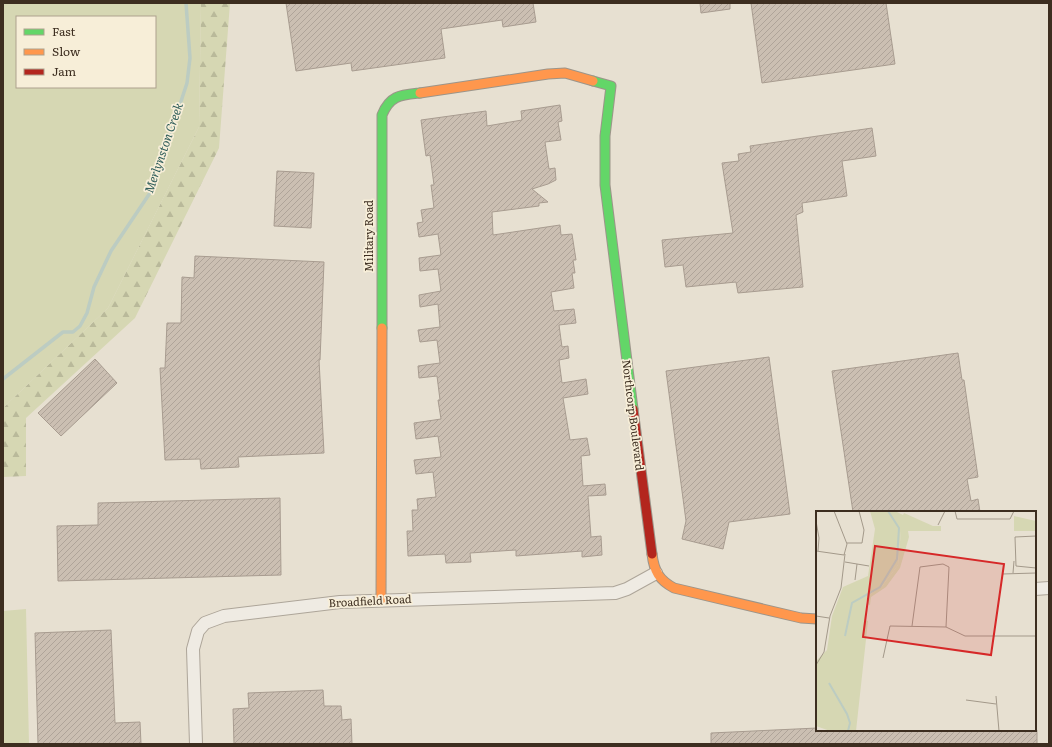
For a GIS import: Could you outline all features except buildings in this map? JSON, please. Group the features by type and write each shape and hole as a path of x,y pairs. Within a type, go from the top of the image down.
{"street":[{"name":"Military Road","path":"381,600 382,115 385,107 393,98 403,95 559,73 570,74 612,86"},
{"name":"Northcorp Boulevard","path":"612,86 606,118 604,186 651,554 653,566 656,572"},
{"name":"Broadfield Road","path":"196,744 193,649 198,631 205,623 224,616 340,602 615,592 627,590 656,572"},
{"path":"656,572 665,583 674,588 801,618 816,619"},
{"path":"1036,589 1049,588"}],"green space":[{"path":"3,3 201,3 199,127 108,308 3,408"},
{"path":"201,3 230,3 219,148 135,318 26,418 26,476 3,477 3,408 108,308 199,127"},
{"path":"26,609 29,744 3,744 3,611"}],"waterway":[{"name":"Merlynston Creek","path":"3,379 63,332 73,332 80,326 87,313 94,287 111,251 152,190 187,83 190,58 186,3"}],"traffic: fast":[{"path":"593,81 611,86 605,136 605,185 633,409"},
{"path":"382,328 382,115 389,103 397,97 407,94 420,93"}],"traffic: slow":[{"path":"420,93 548,74 565,73 593,81"},
{"path":"381,600 382,328"},
{"path":"652,554 654,565 658,574 665,582 674,588 801,618 816,619"}],"traffic: jam":[{"path":"633,409 652,554"}]}
